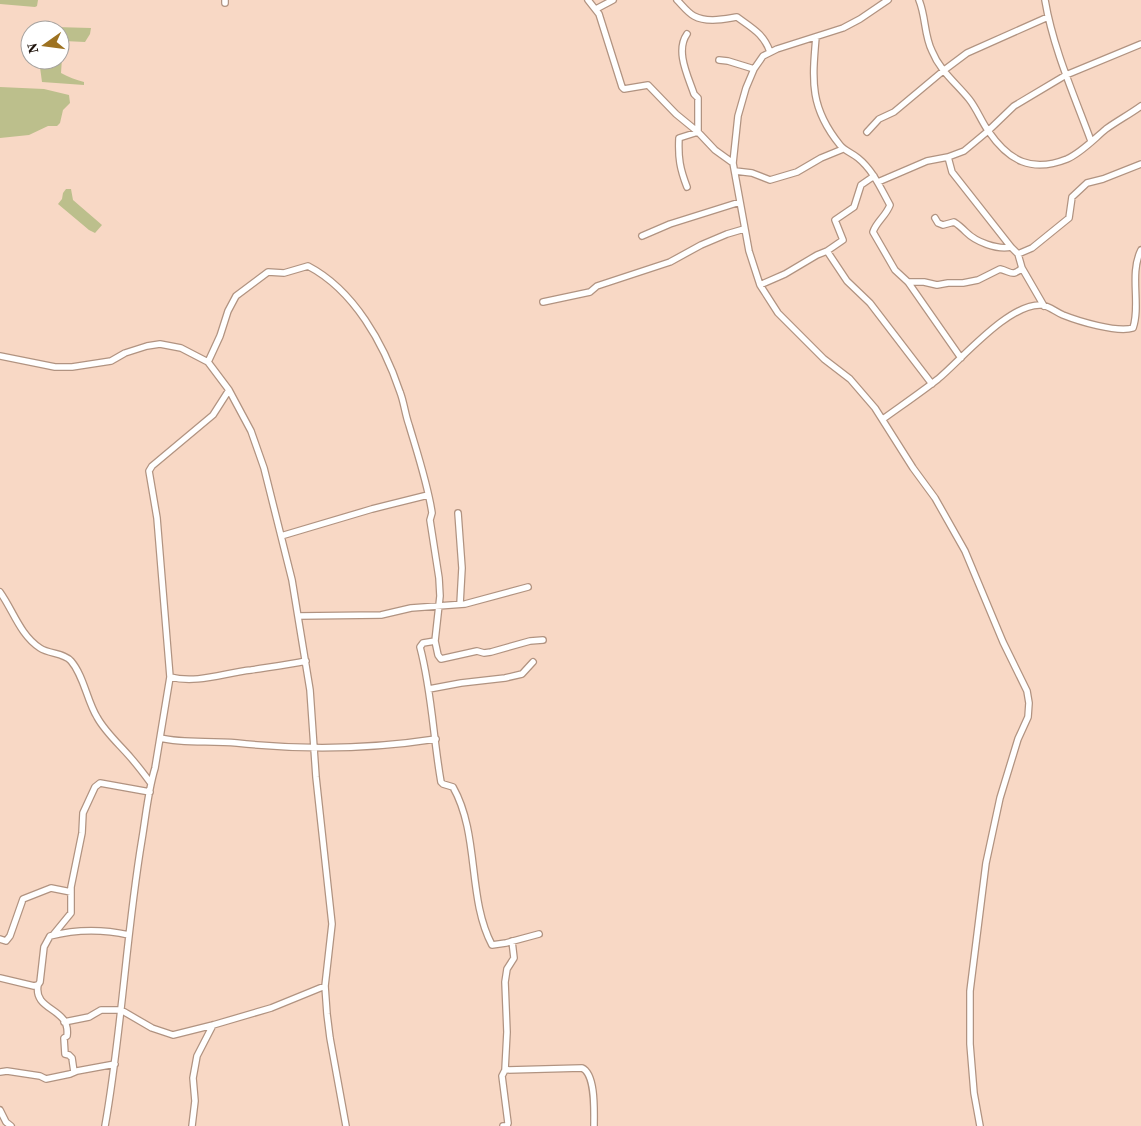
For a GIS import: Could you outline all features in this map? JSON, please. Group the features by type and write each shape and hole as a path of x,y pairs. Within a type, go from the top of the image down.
{"street":[{"path":"588,0 599,14 608,37 622,87 624,89 648,85 676,114 716,150 733,162"},
{"path":"596,9 614,0"},
{"path":"677,0 696,18 721,20 737,17 757,30 766,41 770,52"},
{"path":"888,0 843,28 762,56 754,69 738,116 733,162 750,257 760,285 778,313 824,358 850,379 875,408 913,468 935,498 965,551 1003,642 1027,691 1028,717 1018,739 1000,798 986,863 970,991 970,1044 974,1093 980,1126"},
{"path":"918,0 926,24 927,41 937,62 969,99 981,116 988,131 1002,148 1028,165 1048,164 1068,159 1108,127 1141,106"},
{"path":"1045,0 1048,17 1066,75 1091,141"},
{"path":"867,132 879,119 894,112 968,53 1048,17"},
{"path":"687,34 681,42 682,51 694,94 698,98 698,132"},
{"path":"816,37 813,82 818,111 843,149 858,158 874,176 890,205 873,232 895,270 908,282 962,358"},
{"path":"878,182 927,161 948,157 964,151 1014,106 1066,75 1141,44"},
{"path":"719,60 754,69"},
{"path":"687,187 678,157 679,138 698,132"},
{"path":"735,171 752,173 770,180 797,172 821,158 843,149"},
{"path":"948,157 952,172 1018,254 1022,268 1044,306"},
{"path":"1018,254 1032,248 1069,218 1072,197 1088,183 1141,164"},
{"path":"760,285 786,274 843,240 835,220 854,207 861,185 874,176"},
{"path":"642,236 670,224 740,202"},
{"path":"935,218 942,225 954,222 962,227 966,233 982,242 1004,248 1011,247"},
{"path":"543,302 590,292 597,286 670,262 701,245 744,229"},
{"path":"883,419 932,384 995,326 1036,305 1044,306 1064,316 1116,330 1133,328 1139,312 1137,259 1141,250"},
{"path":"827,251 847,281 870,303 932,384"},
{"path":"208,362 220,336 228,311 236,296 254,282 268,272 284,273 308,266 323,274 340,289 365,320 378,342 401,394 432,513 430,520 439,578 439,606 435,641 438,655 441,659 478,650 484,653 530,641 543,640"},
{"path":"908,282 924,282 938,285 963,283 978,280 1000,270 1011,274 1022,268"},
{"path":"0,356 55,367 72,367 111,361 147,346 160,344 181,348 208,362 228,390 248,425 257,449 292,580 306,661 332,924 325,986 330,1038 346,1126"},
{"path":"105,1126 115,1064 124,967 138,858 170,677 157,518 149,471 152,466 212,415 228,390"},
{"path":"281,536 372,509 428,495"},
{"path":"458,513 462,568 460,604"},
{"path":"298,616 381,615 411,608 471,603 528,587"},
{"path":"0,592 19,623 35,644 41,649 66,657 71,662 85,687 101,725 134,761 150,782"},
{"path":"435,641 423,643 420,647 429,689 441,782 453,786 471,840 478,904 488,938 494,946 539,934"},
{"path":"170,677 182,679 212,678 306,661"},
{"path":"429,689 522,674 533,662"},
{"path":"160,738 176,741 262,746 342,748 436,739"},
{"path":"54,935 71,913 71,892 82,833 83,813 95,787 100,783 150,792"},
{"path":"0,939 6,940 10,936 23,899 52,888 71,892"},
{"path":"74,1072 72,1058 65,1053 64,1038 67,1036 68,1029 56,1011 42,1003 38,997 44,947 50,936 63,932 85,930 111,931 129,935"},
{"path":"503,1126 506,1126 508,1123 502,1076 505,1070 507,1032 505,982 507,969 514,958 512,941"},
{"path":"0,978 34,986 38,985"},
{"path":"64,1022 89,1017 101,1010 121,1010 152,1028 172,1035 271,1008 325,986"},
{"path":"192,1126 195,1101 194,1078 196,1056 213,1025"},
{"path":"0,1072 7,1071 46,1078 115,1064"},
{"path":"505,1070 582,1068 586,1070 591,1080 594,1126"},
{"path":"0,1110 6,1122 11,1126"}],"green space":[{"path":"0,0 38,0 35,7 0,4"},
{"path":"70,27 91,28 85,42 70,41"},
{"path":"40,70 61,70 61,73 84,82 84,85 42,82"},
{"path":"0,87 44,89 69,95 70,103 63,110 60,123 57,126 48,126 29,135 0,138"},
{"path":"66,189 71,189 73,200 102,225 95,233 58,204"}]}
